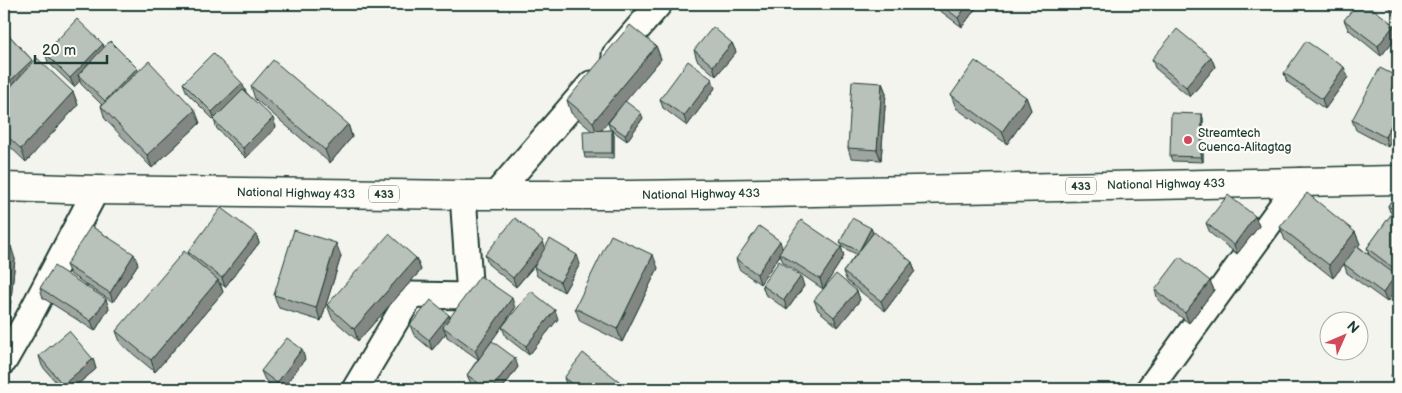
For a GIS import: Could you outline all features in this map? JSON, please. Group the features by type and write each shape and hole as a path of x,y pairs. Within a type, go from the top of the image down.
{"main road":[{"name":"National Highway 433","path":"4,187 462,195 764,194 1398,180"}],"street":[{"path":"496,195 659,4"},
{"path":"1149,389 1300,181"},
{"path":"4,361 96,190"},
{"path":"355,389 411,296 470,296 462,195"}],"building":[{"path":"940,4 968,4 958,18"},
{"path":"1357,4 1367,4 1394,25 1378,46 1344,20"},
{"path":"77,19 103,44 70,78 45,53"},
{"path":"630,25 656,46 593,122 567,100"},
{"path":"713,27 732,43 713,66 694,50"},
{"path":"1177,29 1211,57 1186,87 1152,59"},
{"path":"4,30 32,60 4,87"},
{"path":"110,41 137,68 105,101 78,75"},
{"path":"1306,41 1344,67 1322,99 1284,73"},
{"path":"213,53 242,83 212,112 183,83"},
{"path":"37,58 73,92 21,149 4,133 4,94"},
{"path":"273,60 348,124 325,150 251,86"},
{"path":"149,61 195,110 147,155 101,106"},
{"path":"688,61 712,79 684,116 660,99"},
{"path":"975,61 1026,97 1002,132 951,95"},
{"path":"1380,68 1398,77 1391,90 1398,94 1398,111 1385,137 1352,120"},
{"path":"852,81 882,83 877,150 848,148"},
{"path":"243,90 273,118 243,148 213,120"},
{"path":"625,101 641,113 625,135 608,123"},
{"name":"Streamtech Cuenca-Alitagtag","path":"1171,113 1202,114 1201,157 1170,156"},
{"path":"612,130 612,153 584,153 583,131"},
{"path":"1398,190 1398,212 1388,206"},
{"path":"1307,193 1355,232 1329,265 1280,227"},
{"path":"1228,195 1255,216 1234,245 1206,223"},
{"path":"221,208 256,234 222,278 188,252"},
{"path":"1395,209 1398,212 1398,268 1396,270 1367,248"},
{"path":"515,218 543,241 513,278 485,255"},
{"path":"852,218 871,228 859,251 840,242"},
{"path":"801,220 841,247 820,279 779,253"},
{"path":"91,226 134,254 110,293 66,265"},
{"path":"759,226 780,241 757,274 736,259"},
{"path":"294,230 336,243 316,308 274,295"},
{"path":"874,232 912,262 881,301 843,272"},
{"path":"389,234 416,258 354,329 327,305"},
{"path":"611,235 653,255 617,329 575,308"},
{"path":"550,239 577,255 560,282 534,267"},
{"path":"4,245 11,246 4,312"},
{"path":"1357,246 1396,275 1383,293 1344,264"},
{"path":"184,251 218,280 151,360 116,331"},
{"path":"1180,257 1210,281 1185,313 1155,290"},
{"path":"779,261 801,276 784,300 762,285"},
{"path":"54,266 106,299 91,321 40,288"},
{"path":"836,274 857,291 834,317 814,300"},
{"path":"480,276 512,298 475,350 443,327"},
{"path":"531,291 555,310 526,346 502,327"},
{"path":"431,300 449,315 429,340 410,325"},
{"path":"69,331 93,359 63,385 39,356"},
{"path":"287,338 302,349 277,383 261,371"},
{"path":"492,341 515,358 491,389 487,389 467,375"},
{"path":"583,353 619,381 613,389 579,389 564,378"},
{"path":"1398,366 1398,381 1391,376"}],"place":[{"name":"Streamtech Cuenca-Alitagtag","path":"1188,140"}]}
